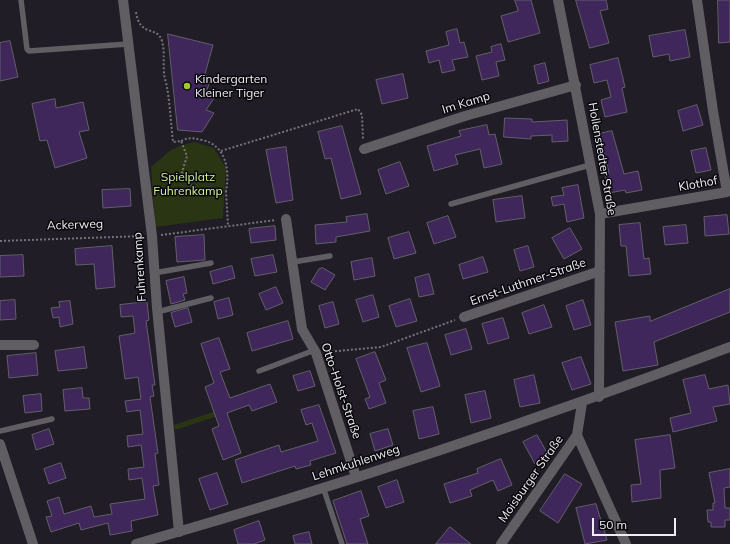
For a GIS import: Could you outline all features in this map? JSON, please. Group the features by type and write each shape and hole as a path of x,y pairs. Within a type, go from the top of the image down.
{"street":[{"name":"Fuhrenkamp","path":"123,0 152,236 157,312 179,532"},
{"name":"Hollenstedter Straße","path":"558,0 576,85 600,214 599,397"},
{"name":"Klothof","path":"600,214 727,192 713,111 697,0"},
{"name":"Im Kamp","path":"364,149 465,116 576,85"},
{"name":"Otto-Holst-Straße","path":"286,219 302,329 316,352 356,477"},
{"name":"Ernst-Luthmer-Straße","path":"464,317 600,271"},
{"path":"0,345 34,345"},
{"path":"599,397 730,347"},
{"name":"Lehmkuhlenweg","path":"136,544 160,541 179,532 356,477 599,397"},
{"name":"Moisburger Straße","path":"501,544 577,435 582,403"},
{"path":"577,435 626,544"},
{"path":"0,444 34,544"}],"lane":[{"path":"20,0 27,49 29,52 128,44"},
{"path":"450,204 590,165"},
{"path":"293,262 330,256"},
{"path":"154,273 211,263"},
{"path":"157,312 211,298"},
{"path":"259,371 316,352"},
{"path":"0,431 52,419"},
{"path":"323,487 342,544"}],"path":[{"path":"136,10 138,21 143,28 157,34 162,40 165,54 164,73 167,86 173,142 181,141 189,137 207,141 221,151 227,167 226,191 228,226"},
{"path":"221,151 358,109 362,115 364,149"},
{"path":"181,141 188,156 182,172 185,180 191,186 200,190 226,191"},
{"name":"Ackerweg","path":"0,241 152,236 286,219"},
{"path":"316,352 381,347 464,317"}],"green space":[{"name":"Spielplatz Fuhrenkamp","path":"194,142 214,148 226,168 223,218 155,227 151,167 172,149"},
{"path":"225,408 227,413 175,430 174,425"}],"building":[{"path":"515,0 531,0 540,33 508,42 501,16 518,11"},
{"path":"576,0 606,0 608,9 600,11 609,43 590,48"},
{"path":"718,0 730,0 730,42 719,43"},
{"path":"457,29 460,43 464,42 468,57 452,60 455,70 442,73 439,60 429,63 426,51 449,45 446,32"},
{"path":"685,30 690,57 670,61 669,54 653,57 649,36"},
{"path":"168,34 213,45 205,74 211,79 205,95 215,97 206,110 214,113 202,132 178,130"},
{"path":"10,41 18,77 0,81 0,43"},
{"path":"501,44 505,60 496,62 499,76 482,80 476,56 492,52 491,47"},
{"path":"618,58 625,87 622,88 627,112 605,117 601,100 611,97 607,80 594,83 590,65"},
{"path":"545,63 549,81 538,84 534,66"},
{"path":"403,74 408,98 382,104 376,80"},
{"path":"55,99 56,108 83,102 89,130 79,132 87,158 55,168 47,140 40,141 32,104"},
{"path":"697,105 703,125 683,131 678,111"},
{"path":"505,118 532,119 532,122 567,120 568,141 552,142 552,135 531,136 531,139 504,137"},
{"path":"487,125 489,135 495,134 502,164 484,168 480,149 455,155 458,164 434,171 427,146 461,136 459,131"},
{"path":"342,126 361,194 341,199 331,158 325,159 318,132"},
{"path":"612,131 624,174 638,171 642,190 626,193 625,190 609,193 605,174 609,173 599,134"},
{"path":"286,147 293,200 276,203 266,150"},
{"path":"706,148 711,170 696,173 691,151"},
{"path":"400,162 409,186 386,194 378,170"},
{"path":"578,185 584,218 567,222 564,204 553,206 551,197 564,195 562,188"},
{"path":"130,189 131,206 103,208 102,190"},
{"path":"522,196 525,218 496,222 493,200"},
{"path":"367,214 370,231 336,237 336,242 316,244 315,225 347,222 346,217"},
{"path":"727,215 729,234 705,236 704,217"},
{"path":"448,216 456,237 434,244 427,223"},
{"path":"640,223 644,259 649,258 651,274 629,276 626,246 621,246 619,225"},
{"path":"686,225 688,243 665,245 663,227"},
{"path":"275,226 276,240 251,243 249,229"},
{"path":"570,228 582,249 564,259 552,238"},
{"path":"409,232 416,253 394,259 388,238"},
{"path":"204,235 205,260 177,262 175,237"},
{"path":"112,246 115,287 96,289 94,264 76,265 75,249"},
{"path":"528,246 534,267 520,271 514,250"},
{"path":"23,255 24,276 0,277 0,256"},
{"path":"273,255 277,272 255,276 251,259"},
{"path":"483,257 488,272 463,279 459,265"},
{"path":"372,258 375,276 354,280 351,262"},
{"path":"232,266 235,278 213,284 210,272"},
{"path":"323,268 335,275 325,290 311,282 319,269"},
{"path":"429,274 434,294 419,297 415,278"},
{"path":"184,277 187,293 183,294 185,300 171,304 166,281"},
{"path":"276,287 283,303 266,310 259,294"},
{"path":"730,289 730,312 654,342 658,365 623,371 615,322 650,316 650,321"},
{"path":"373,295 379,317 363,322 356,300"},
{"path":"229,298 233,315 218,319 214,302"},
{"path":"410,299 417,321 396,327 389,306"},
{"path":"15,300 16,319 0,320 0,301"},
{"path":"583,300 591,325 574,330 566,306"},
{"path":"70,301 73,324 60,327 59,317 53,318 51,308 60,307 59,302"},
{"path":"147,302 149,320 146,321 155,385 152,385 154,396 150,397 158,453 155,454 159,485 153,486 158,515 131,521 132,531 110,535 108,523 81,530 79,523 51,532 46,517 52,516 47,501 59,497 64,514 91,506 94,517 112,514 110,504 145,499 142,478 129,480 128,469 144,467 141,445 128,447 127,436 143,434 140,410 127,412 125,401 141,399 138,377 125,379 119,336 135,333 133,316 121,317 120,305"},
{"path":"333,302 339,324 325,328 319,306"},
{"path":"544,305 552,327 529,334 522,313"},
{"path":"188,308 192,322 175,327 171,313"},
{"path":"503,318 509,338 488,344 482,324"},
{"path":"288,321 293,339 252,351 247,333"},
{"path":"466,329 472,349 451,355 445,335"},
{"path":"219,338 230,369 220,372 230,398 270,384 277,402 252,411 249,405 227,413 241,453 223,460 212,429 219,426 205,387 214,383 201,344"},
{"path":"427,343 440,386 421,392 407,348"},
{"path":"84,347 87,368 58,371 55,351"},
{"path":"375,352 386,380 379,383 386,403 369,409 365,399 370,397 356,359"},
{"path":"36,353 38,375 9,378 7,356"},
{"path":"581,357 591,384 572,390 562,363"},
{"path":"310,371 315,386 298,391 293,376"},
{"path":"534,375 540,403 520,407 514,380"},
{"path":"705,375 709,389 728,385 730,404 713,407 717,421 673,432 670,418 691,413 683,380"},
{"path":"82,388 83,398 89,398 90,409 65,411 63,390"},
{"path":"485,391 491,418 471,423 465,395"},
{"path":"41,394 42,411 25,413 23,396"},
{"path":"319,405 336,453 310,461 311,465 296,469 295,466 242,483 235,460 279,445 281,452 318,441 312,423 306,425 301,410"},
{"path":"433,407 439,434 419,439 413,411"},
{"path":"49,429 54,444 36,450 32,435"},
{"path":"388,429 393,445 375,451 370,434"},
{"path":"537,435 549,456 535,464 523,442"},
{"path":"670,435 675,468 660,470 661,498 632,502 631,485 641,484 635,440"},
{"path":"501,459 512,485 498,491 493,480 470,490 472,496 450,503 444,484 478,473 477,469"},
{"path":"61,463 66,478 49,484 44,469"},
{"path":"730,469 730,487 724,488 725,508 730,508 730,520 725,520 725,527 711,527 711,522 708,522 707,510 713,510 713,503 715,503 709,473"},
{"path":"217,473 228,504 210,510 199,479"},
{"path":"565,474 582,484 558,523 540,511"},
{"path":"397,480 404,502 386,508 378,487"},
{"path":"361,491 369,516 360,519 368,544 347,544 333,501"},
{"path":"596,504 607,540 585,544 576,508"},
{"path":"259,521 265,540 254,544 238,544 234,530"},
{"path":"450,527 471,544 436,544"},
{"path":"309,532 312,544 295,544 293,536"}],"place":[{"name":"Kindergarten Kleiner Tiger","path":"187,86"}]}
